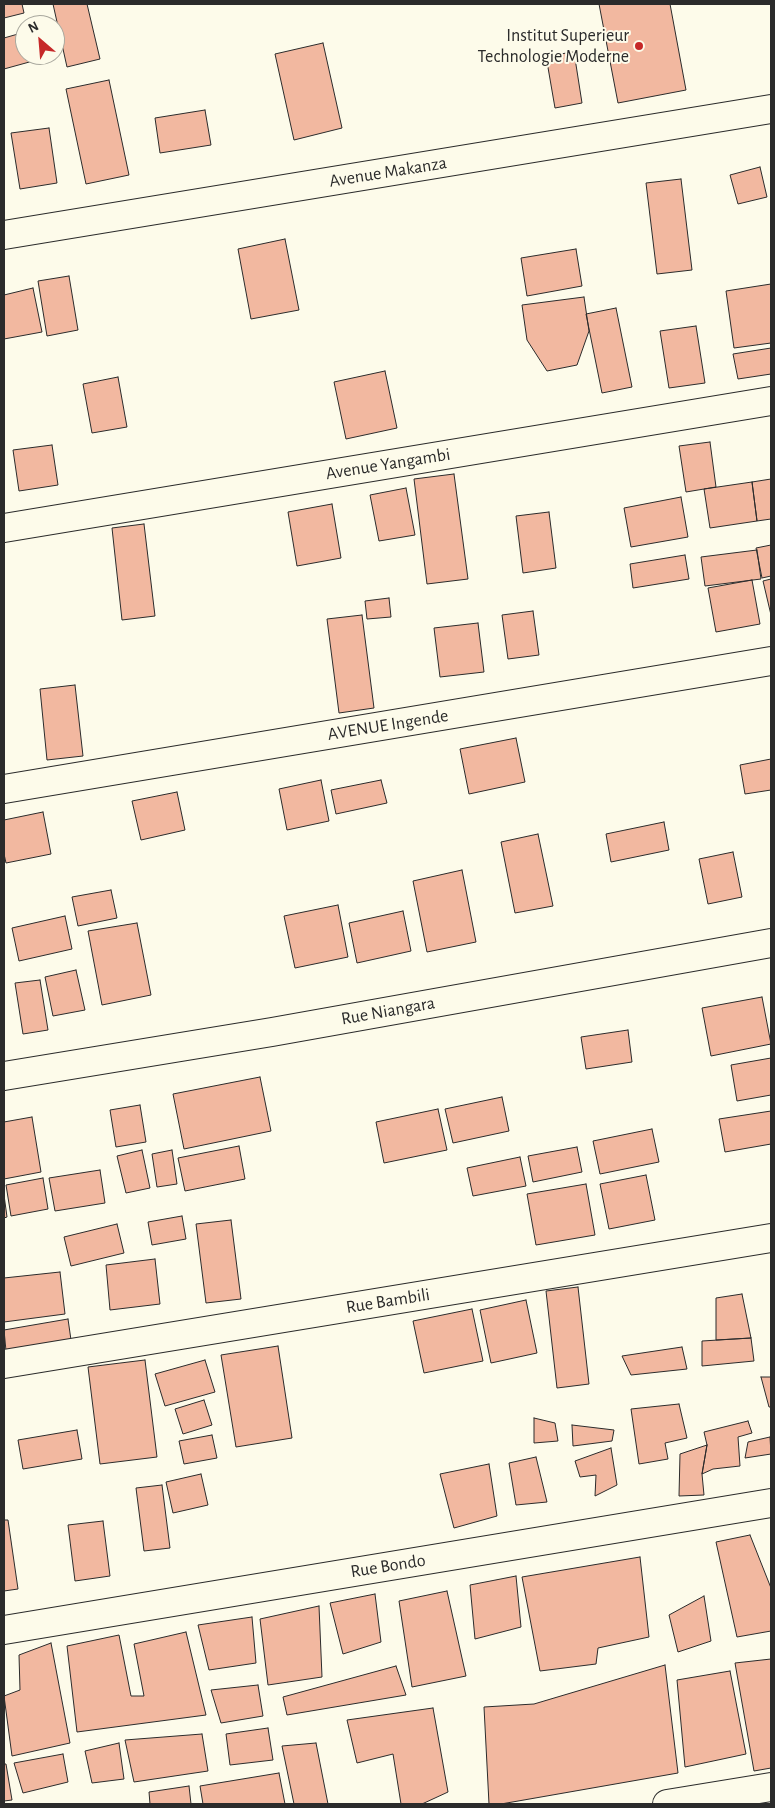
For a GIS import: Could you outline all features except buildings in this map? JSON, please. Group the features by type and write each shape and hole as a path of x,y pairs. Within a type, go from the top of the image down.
{"street":[{"name":"Avenue Makanza","path":"4,235 771,109"},
{"name":"Avenue Yangambi","path":"4,528 771,400"},
{"name":"AVENUE Ingende","path":"4,789 771,661"},
{"name":"Rue Niangara","path":"4,1076 272,1032 771,943"},
{"name":"Rue Bambili","path":"4,1364 771,1238"},
{"name":"Rue Bondo","path":"4,1630 771,1503"},
{"path":"667,1804 771,1787"}],"place":[{"name":"Institut Superieur Technologie Moderne","path":"639,46"}]}
